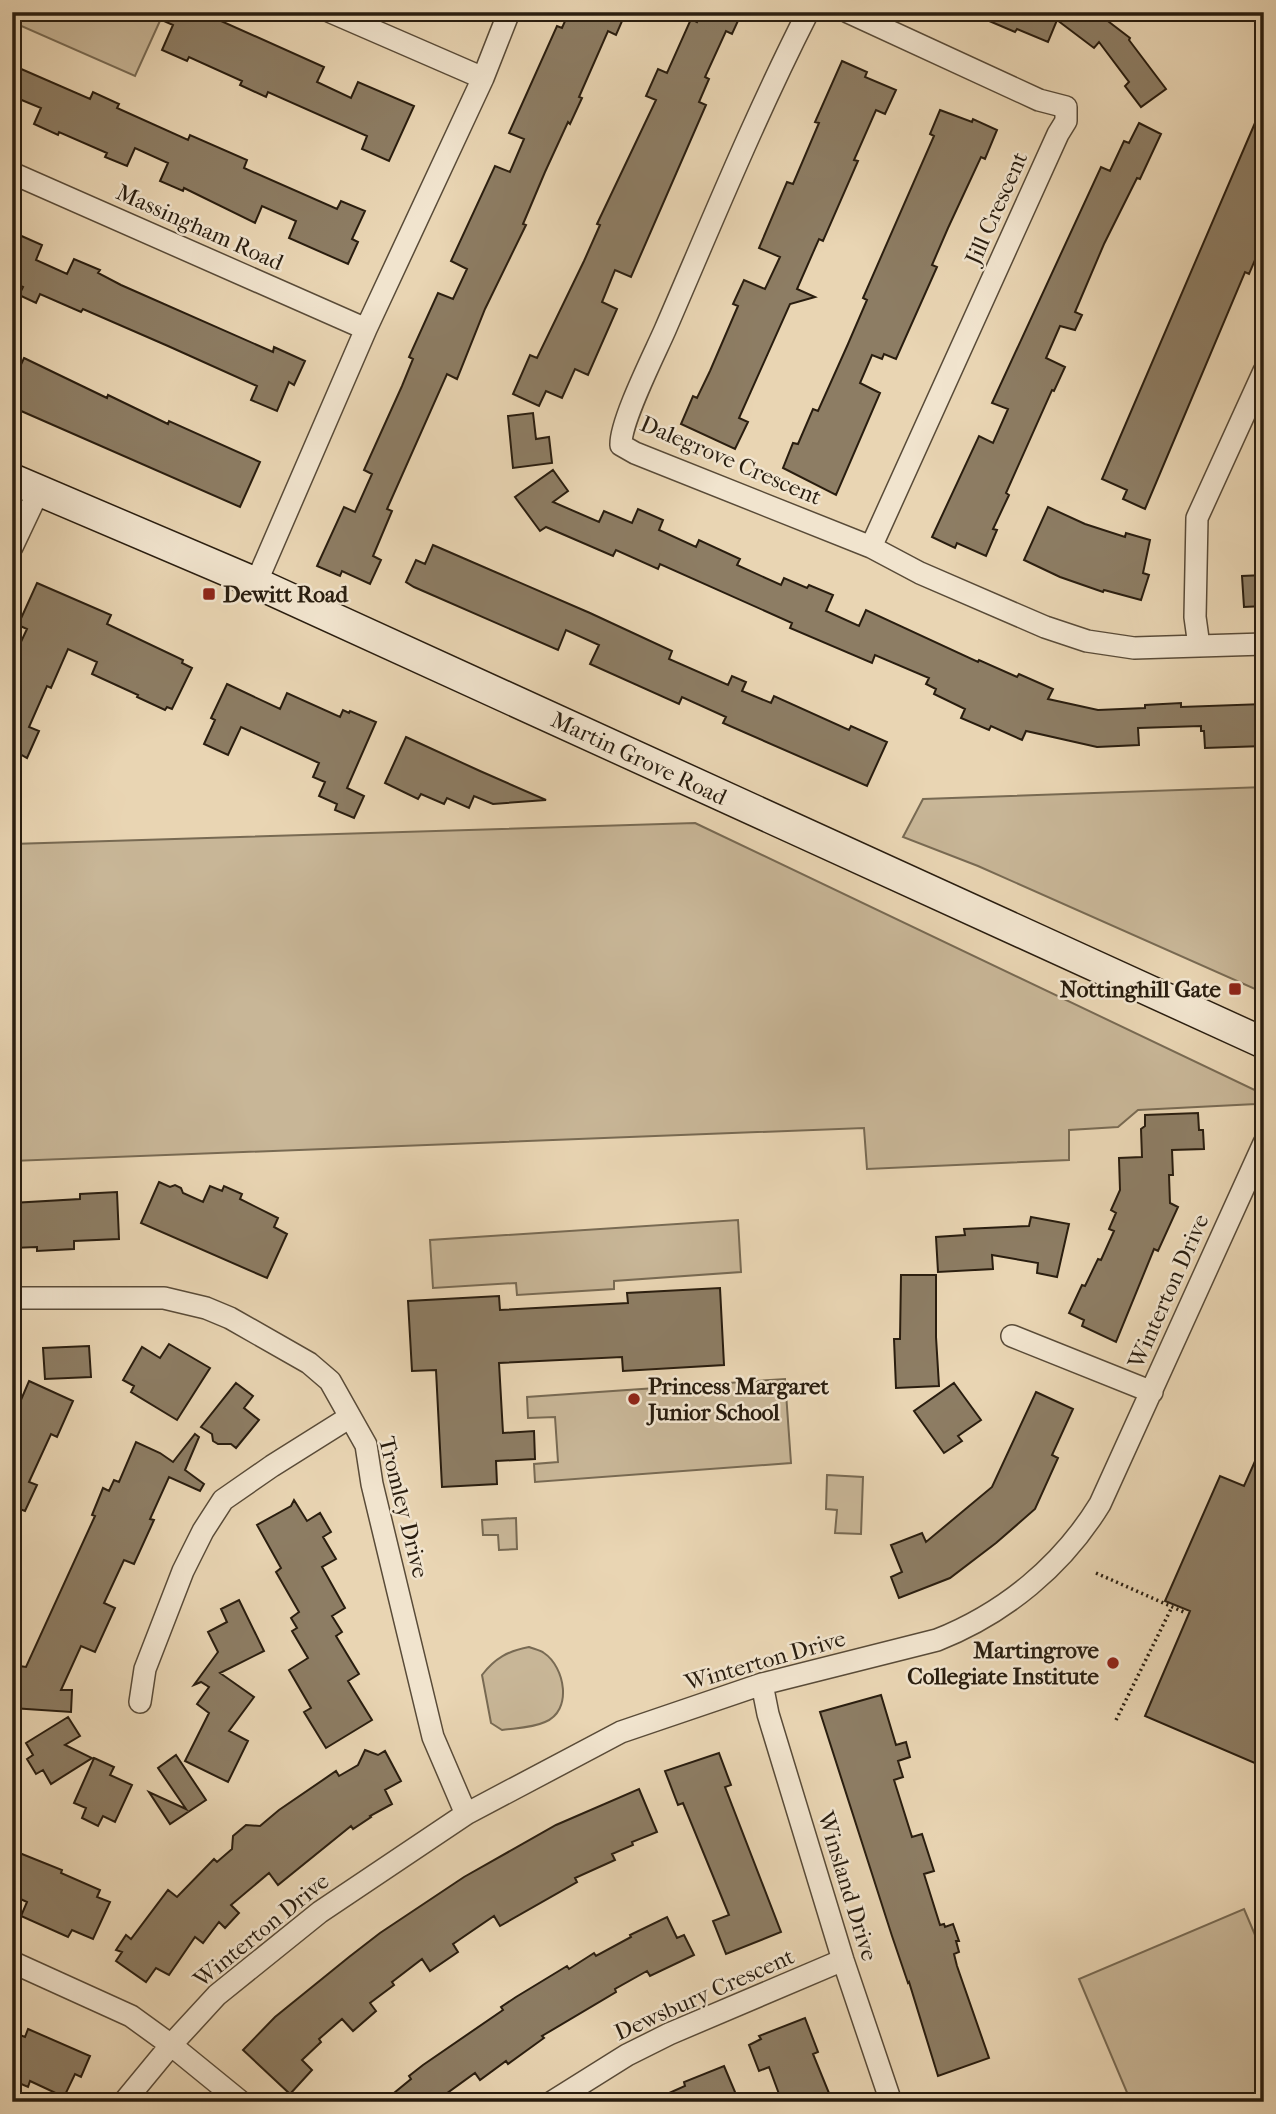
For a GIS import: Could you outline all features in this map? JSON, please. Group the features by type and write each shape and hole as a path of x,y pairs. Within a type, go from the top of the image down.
{"main road":[{"name":"Martin Grove Road","path":"25,484 256,583 1264,1043"}],"street":[{"path":"331,12 483,78"},
{"path":"256,583 366,329 483,78 509,12"},
{"name":"Dalegrove Crescent","path":"808,12 779,69 644,379 621,434 621,445 635,453 871,547 933,579 1045,627 1087,641 1135,648 1264,644"},
{"name":"Jill Crescent","path":"848,12 1040,100 1066,107 1066,121 1052,146 871,547"},
{"name":"Massingham Road","path":"12,173 366,329"},
{"path":"1199,646 1195,617 1197,518 1264,371"},
{"path":"12,548 25,484"},
{"name":"Winterton Drive","path":"124,2102 171,2045 217,1996 320,1912 466,1814 621,1732 762,1684 937,1640 986,1617 1024,1590 1066,1553 1084,1530 1109,1487 1264,1143"},
{"name":"Tromley Drive","path":"12,1298 145,1297 175,1300 206,1308 230,1318 309,1363 330,1381 366,1445 372,1484 433,1737 466,1814"},
{"path":"1012,1336 1152,1392"},
{"path":"139,1702 145,1669 183,1571 203,1531 223,1500 350,1417"},
{"name":"Winsland Drive","path":"762,1684 768,1714 843,1960 891,2102"},
{"name":"Dewsbury Crescent","path":"552,2102 627,2055 669,2034 843,1960"},
{"path":"12,1962 131,2016 241,2102"}],"path":[{"path":"1096,1573 1186,1613"},
{"path":"1116,1720 1172,1607"}],"shaded area":[{"path":"12,12 164,12 135,76 17,24 12,25"},
{"path":"1264,787 1264,993 978,866 903,837 923,799"},
{"path":"695,823 1261,1093 1256,1104 1138,1110 1118,1127 1069,1130 1069,1160 867,1169 864,1128 12,1161 12,844"},
{"path":"738,1220 741,1272 614,1281 614,1289 517,1295 516,1283 433,1288 430,1240"},
{"path":"785,1379 791,1463 535,1482 534,1464 558,1462 555,1417 528,1418 527,1397"},
{"path":"827,1475 863,1477 861,1534 835,1533 837,1510 826,1509"},
{"path":"516,1518 517,1549 499,1550 498,1535 483,1535 482,1520"},
{"path":"529,1647 544,1653 557,1668 563,1689 560,1709 540,1724 502,1730 491,1723 482,1675 503,1656"},
{"path":"1244,1909 1264,1956 1264,2102 1131,2102 1079,1979"}],"building":[{"path":"144,12 201,12 324,67 317,82 351,98 358,82 414,106 389,161 362,149 367,136 268,92 266,97 240,85 242,81 189,57 187,61 162,50 173,25"},
{"path":"569,12 626,12 616,35 608,31 579,97 582,98 545,172 523,224 526,225 485,309 457,379 447,374 387,509 392,511 373,556 381,560 370,584 342,571 340,576 317,566 344,507 355,512 372,474 364,470 402,386 413,359 409,357 438,293 453,299 467,269 451,261 495,166 510,172 524,139 509,133 557,26 562,28"},
{"path":"701,12 742,12 732,34 726,31 705,77 709,79 699,102 706,105 631,277 615,270 602,302 617,309 588,375 575,369 562,398 546,391 539,406 513,394 530,355 537,358 656,100 646,96 658,69 667,73 691,19 697,22"},
{"path":"968,12 1096,12 1130,38 1166,89 1141,107 1125,86 1129,82 1099,42 1094,48 1057,20 1048,42 1017,29 1015,32"},
{"path":"842,61 867,72 865,77 896,90 885,114 876,110 854,160 858,161 823,241 819,239 797,289 815,297 790,304 739,418 748,422 735,449 681,424 693,396 697,398 710,371 738,306 733,304 744,280 765,289 780,257 759,248 787,182 793,184 819,123 815,122"},
{"path":"12,65 90,99 93,92 119,104 117,108 188,140 190,135 247,160 244,168 337,209 341,201 365,211 352,239 358,242 348,264 289,238 296,221 262,206 255,223 184,188 183,191 160,181 168,163 135,148 127,166 105,157 107,153 34,124 41,108 12,96"},
{"path":"1264,102 1264,239 1249,274 1245,272 1145,509 1123,499 1127,490 1102,479"},
{"path":"940,110 972,122 973,119 997,130 985,159 981,157 948,228 932,265 937,267 896,359 884,354 882,359 872,355 860,383 880,393 836,495 783,468 793,443 798,444 813,409 818,411 848,344 867,300 863,298 934,136 930,134"},
{"path":"1139,123 1161,134 1104,244 1075,312 1082,315 1075,330 1060,326 1046,358 1065,367 1006,493 1009,495 993,529 997,530 986,556 957,543 955,548 932,537 979,436 993,443 1008,409 992,403 1101,167 1110,171 1124,141 1129,143"},
{"path":"17,234 42,245 36,260 67,274 74,259 100,270 98,273 121,285 273,352 274,347 305,361 294,385 289,382 277,411 251,400 257,386 83,309 81,312 40,294 36,303 19,295 23,287 12,282 12,245"},
{"path":"24,358 107,398 108,395 168,424 169,421 260,462 240,507 12,407 12,384"},
{"path":"533,413 536,439 549,437 552,463 513,468 508,416"},
{"path":"553,470 568,491 553,502 599,522 604,511 632,523 638,509 663,520 659,530 696,547 699,540 740,559 737,565 781,585 784,578 833,595 826,611 859,626 866,610 978,662 979,660 1017,677 1019,674 1053,689 1048,699 1098,710 1181,703 1181,707 1264,704 1264,746 1205,748 1201,726 1138,728 1139,745 1097,747 1026,731 1022,740 991,726 989,730 961,718 965,709 934,694 936,689 926,684 929,678 875,655 872,663 790,628 792,623 660,564 658,569 616,550 613,556 546,527 540,531 515,497"},
{"path":"1048,507 1085,524 1125,537 1126,533 1150,540 1143,573 1149,575 1141,600 1104,590 1103,592 1060,577 1024,560"},
{"path":"433,545 672,651 669,659 728,685 732,676 746,682 742,691 771,703 774,696 849,730 851,726 887,742 867,786 723,723 726,717 682,697 679,704 590,664 599,645 566,630 558,650 414,587 406,582 416,560 425,564"},
{"path":"1264,575 1264,606 1244,607 1242,576"},
{"path":"37,583 111,615 107,624 183,660 182,663 192,668 172,709 167,707 165,710 92,674 97,662 68,649 51,688 47,686 29,727 39,731 27,758 18,753 12,765 12,661 27,629 18,625"},
{"path":"227,684 280,709 287,693 340,717 343,710 376,722 347,788 364,796 354,818 335,810 337,804 319,796 325,782 313,777 319,763 241,727 228,755 204,744 215,720 211,718"},
{"path":"406,737 546,800 493,804 474,796 469,808 447,798 444,804 421,794 418,799 385,783"},
{"path":"1198,1113 1199,1130 1203,1130 1204,1149 1172,1150 1170,1203 1178,1207 1158,1251 1154,1249 1116,1342 1082,1326 1084,1320 1069,1313 1082,1285 1085,1286 1098,1259 1101,1260 1114,1231 1109,1229 1116,1213 1111,1210 1120,1190 1119,1158 1142,1157 1141,1129 1145,1126 1145,1115"},
{"path":"159,1182 170,1187 175,1185 181,1188 183,1193 203,1202 210,1186 222,1191 224,1186 242,1194 240,1199 278,1218 274,1227 287,1234 267,1278 141,1223"},
{"path":"117,1192 119,1239 74,1241 74,1249 37,1251 37,1247 12,1248 12,1203 80,1199 80,1194"},
{"path":"1031,1217 1069,1224 1057,1277 1037,1273 1038,1263 992,1255 993,1269 938,1272 936,1237 965,1235 964,1229 1029,1226"},
{"path":"901,1275 936,1275 939,1386 896,1388 894,1339 900,1339"},
{"path":"720,1288 724,1365 623,1371 622,1357 499,1363 503,1433 534,1431 535,1459 496,1461 497,1484 442,1487 436,1370 412,1371 408,1301 499,1296 500,1310 628,1303 627,1293"},
{"path":"169,1344 210,1368 177,1420 131,1392 134,1386 123,1380 142,1347 160,1358"},
{"path":"89,1346 91,1377 45,1379 43,1348"},
{"path":"29,1381 73,1401 57,1437 51,1434 29,1482 37,1485 25,1511 17,1508 12,1518 12,1421"},
{"path":"236,1383 253,1396 244,1408 259,1420 236,1448 231,1444 218,1444 213,1441 212,1434 201,1427"},
{"path":"954,1383 981,1420 958,1436 962,1441 944,1453 914,1411"},
{"path":"1036,1392 1073,1409 1052,1455 1058,1458 1035,1509 950,1578 899,1598 891,1577 902,1572 891,1545 922,1533 926,1542 992,1487"},
{"path":"195,1434 199,1437 185,1470 204,1484 200,1491 169,1477 150,1519 154,1520 134,1564 124,1560 104,1603 115,1608 95,1652 81,1646 61,1690 72,1690 71,1712 12,1708 12,1678 18,1678 19,1666 26,1667 95,1516 92,1515 103,1488 109,1491 114,1480 119,1482 136,1442 173,1462"},
{"path":"1264,1441 1264,1767 1145,1716 1190,1611 1165,1601 1220,1476 1244,1486"},
{"path":"294,1500 307,1521 320,1513 331,1532 323,1537 336,1559 322,1567 345,1608 332,1616 342,1632 336,1636 359,1674 348,1681 372,1720 326,1748 304,1712 311,1708 289,1670 308,1658 292,1631 297,1628 291,1618 299,1612 276,1572 281,1568 257,1525 291,1506"},
{"path":"239,1600 264,1651 220,1673 254,1697 229,1731 248,1741 228,1782 185,1761 209,1713 197,1704 209,1687 201,1682 194,1685 218,1652 208,1632 227,1622 221,1609"},
{"path":"881,1695 896,1745 906,1742 910,1757 898,1761 903,1777 894,1780 912,1837 922,1834 934,1871 924,1874 940,1925 944,1924 945,1927 953,1924 959,1941 956,1941 959,1952 954,1954 957,1966 989,2058 938,2076 820,1712"},
{"path":"68,1717 80,1736 65,1745 92,1758 51,1784 43,1770 36,1774 27,1759 33,1755 26,1743"},
{"path":"365,1750 378,1755 385,1751 401,1781 385,1790 392,1804 353,1829 351,1826 278,1885 269,1873 231,1905 239,1913 225,1928 219,1922 203,1943 195,1937 169,1975 156,1968 146,1982 116,1961 122,1952 116,1950 126,1935 131,1939 168,1890 177,1897 214,1859 217,1862 232,1849 233,1836 246,1825 260,1826 336,1771 339,1776 358,1765"},
{"path":"719,1753 731,1785 725,1787 781,1932 726,1954 713,1921 729,1915 683,1803 678,1805 665,1771"},
{"path":"176,1755 206,1800 170,1824 149,1792 186,1809 158,1768"},
{"path":"94,1758 114,1767 110,1775 132,1785 115,1822 103,1816 98,1826 82,1818 86,1808 74,1803"},
{"path":"639,1789 657,1832 632,1842 633,1845 612,1854 615,1860 575,1878 577,1882 500,1926 494,1916 453,1944 458,1952 430,1971 422,1959 370,2003 376,2011 353,2031 342,2019 319,2039 321,2042 302,2060 312,2070 290,2094 243,2050 275,2017 349,1957 464,1877 556,1825"},
{"path":"12,1850 62,1870 61,1873 100,1890 97,1897 110,1902 93,1939 72,1930 68,1937 21,1916 27,1902 12,1895"},
{"path":"667,1917 677,1938 684,1935 694,1955 650,1976 647,1971 615,1989 616,1992 542,2036 544,2038 508,2064 506,2061 480,2080 475,2073 446,2094 453,2102 383,2102 411,2079 409,2076 503,2010 501,2007 516,1997 567,1966 569,1969 594,1953 596,1956"},
{"path":"805,2018 818,2052 813,2054 831,2098 822,2102 782,2102 769,2067 759,2071 749,2045 761,2039 759,2036"},
{"path":"28,2029 90,2056 81,2077 75,2074 64,2097 30,2081 28,2087 12,2080 12,2032 25,2037"},
{"path":"724,2066 735,2092 735,2099 729,2102 649,2102 685,2086 684,2082"}],"place":[{"name":"Dewitt Road","path":"209,594"},
{"name":"Nottinghill Gate","path":"1235,989"},
{"name":"Princess Margaret Junior School","path":"634,1399"},
{"name":"Martingrove Collegiate Institute","path":"1113,1663"}]}
